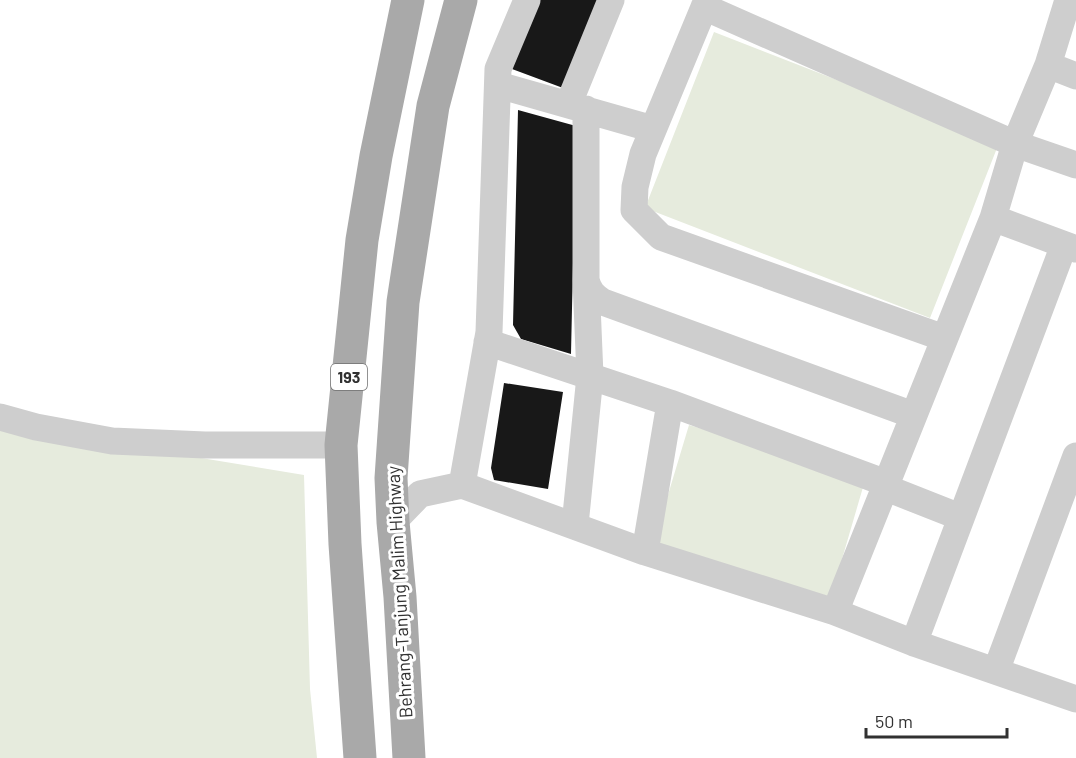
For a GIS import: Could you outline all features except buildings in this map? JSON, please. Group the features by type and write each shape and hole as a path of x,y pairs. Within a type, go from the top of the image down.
{"main road":[{"name":"193","path":"360,758 345,544 341,445 362,240 376,156 408,0"},
{"name":"Behrang-Tanjung Malim Highway","path":"409,758 391,478 403,302 433,106 461,0"}],"street":[{"path":"462,485 487,342 498,69 527,0"},
{"path":"575,525 590,375 577,106 611,0"},
{"path":"836,612 993,218 1015,144 1047,65 1067,0"},
{"path":"944,338 661,237 634,210 635,187 640,165 705,4 1015,144 1076,165"},
{"path":"1047,65 1076,76"},
{"path":"498,85 653,129"},
{"path":"914,643 960,518 1070,247 993,218"},
{"path":"586,280 589,290 603,302 913,415"},
{"path":"487,342 670,404 885,485 960,518"},
{"path":"645,552 670,404"},
{"path":"0,417 36,427 112,441 205,445 341,445"},
{"path":"996,671 1076,456"},
{"path":"393,522 420,494 462,485 645,552 836,612 914,643 1076,699"}],"shaded area":[{"path":"714,32 999,143 930,318 645,208"},
{"path":"0,425 304,475 310,689 317,758 0,758"},
{"path":"689,425 866,477 830,600 652,548"}]}
